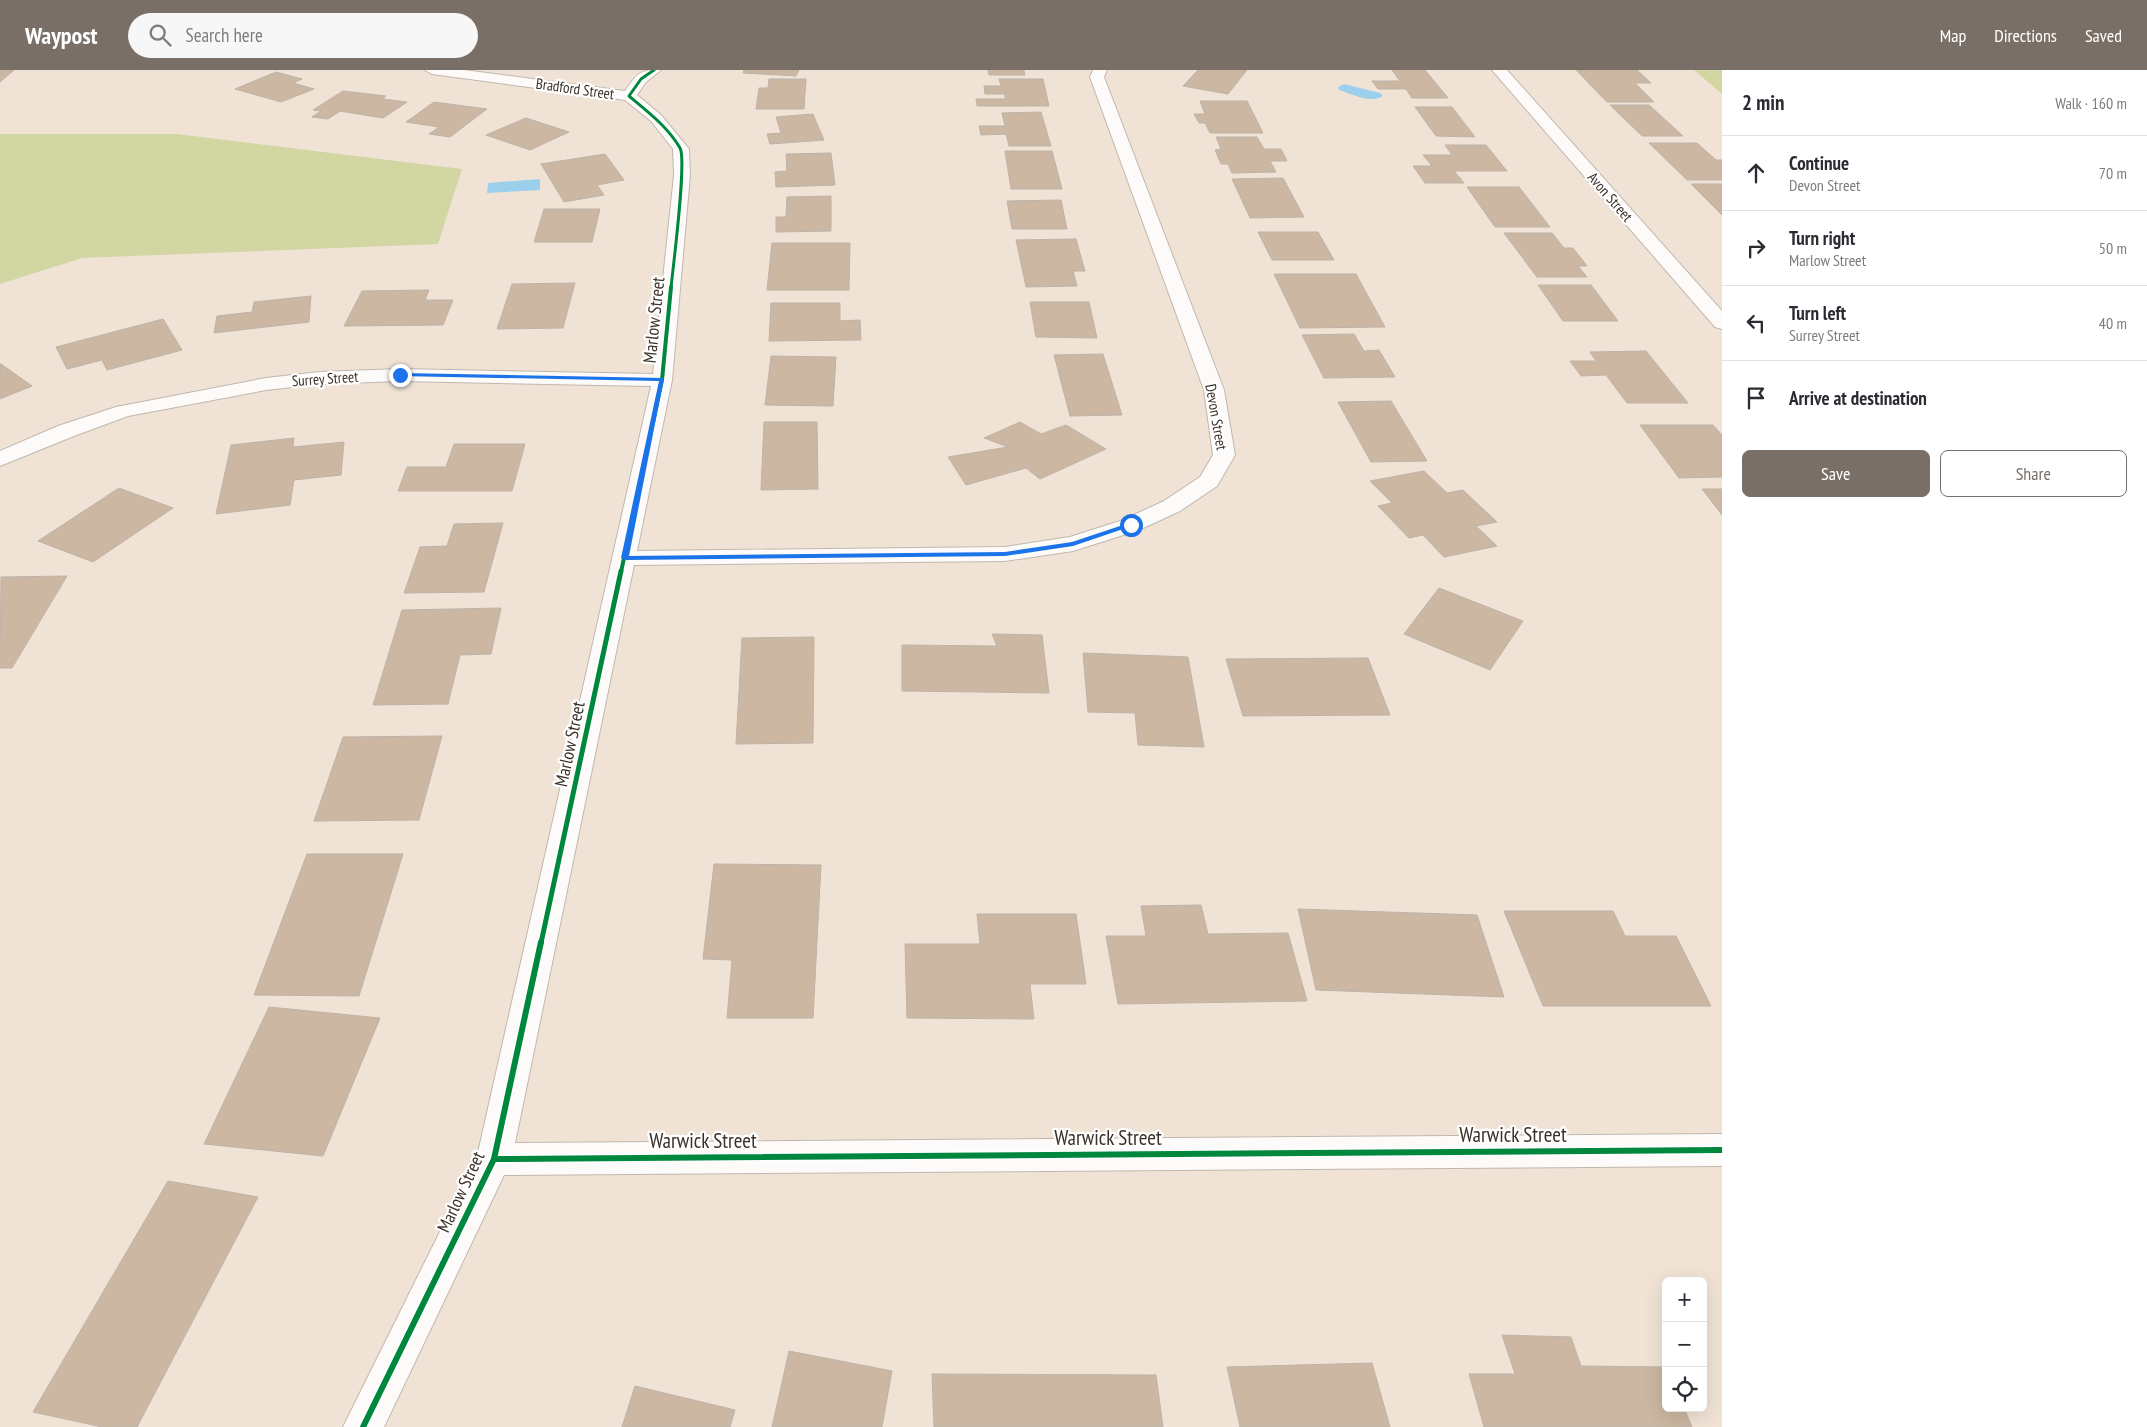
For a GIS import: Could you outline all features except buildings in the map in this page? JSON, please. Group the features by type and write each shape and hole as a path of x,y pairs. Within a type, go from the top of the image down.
{"street":[{"name":"Bradford Street","path":"432,70 629,96"},
{"path":"629,96 641,79 654,70"},
{"name":"Devon Street","path":"625,558 1005,554 1073,544 1131,525 1172,506 1209,481 1224,455 1214,390 1098,77 1100,70"},
{"name":"Avon Street","path":"1499,70 1722,323"},
{"name":"Marlow Street","path":"363,1427 494,1159 662,380 682,175 681,149 656,118 629,96"},
{"name":"Surrey Street","path":"0,459 123,411 266,384 319,378 400,375 662,380"},
{"name":"Warwick Street","path":"494,1159 1722,1150"}],"green space":[{"path":"1694,70 1722,70 1722,94"},
{"path":"0,134 177,134 462,169 438,244 82,258 0,284"}],"water":[{"path":"1344,84 1380,93 1383,96 1372,99 1361,98 1339,90 1338,87"},
{"path":"540,179 540,190 487,193 488,183"}],"cycle path":[{"path":"363,1427 494,1159 662,380 682,175 681,149 656,118 629,96 641,79 654,70"},
{"path":"494,1159 1722,1150"}],"route":[{"path":"400,375 662,380 625,558 1005,554 1073,544 1131,525"}]}
